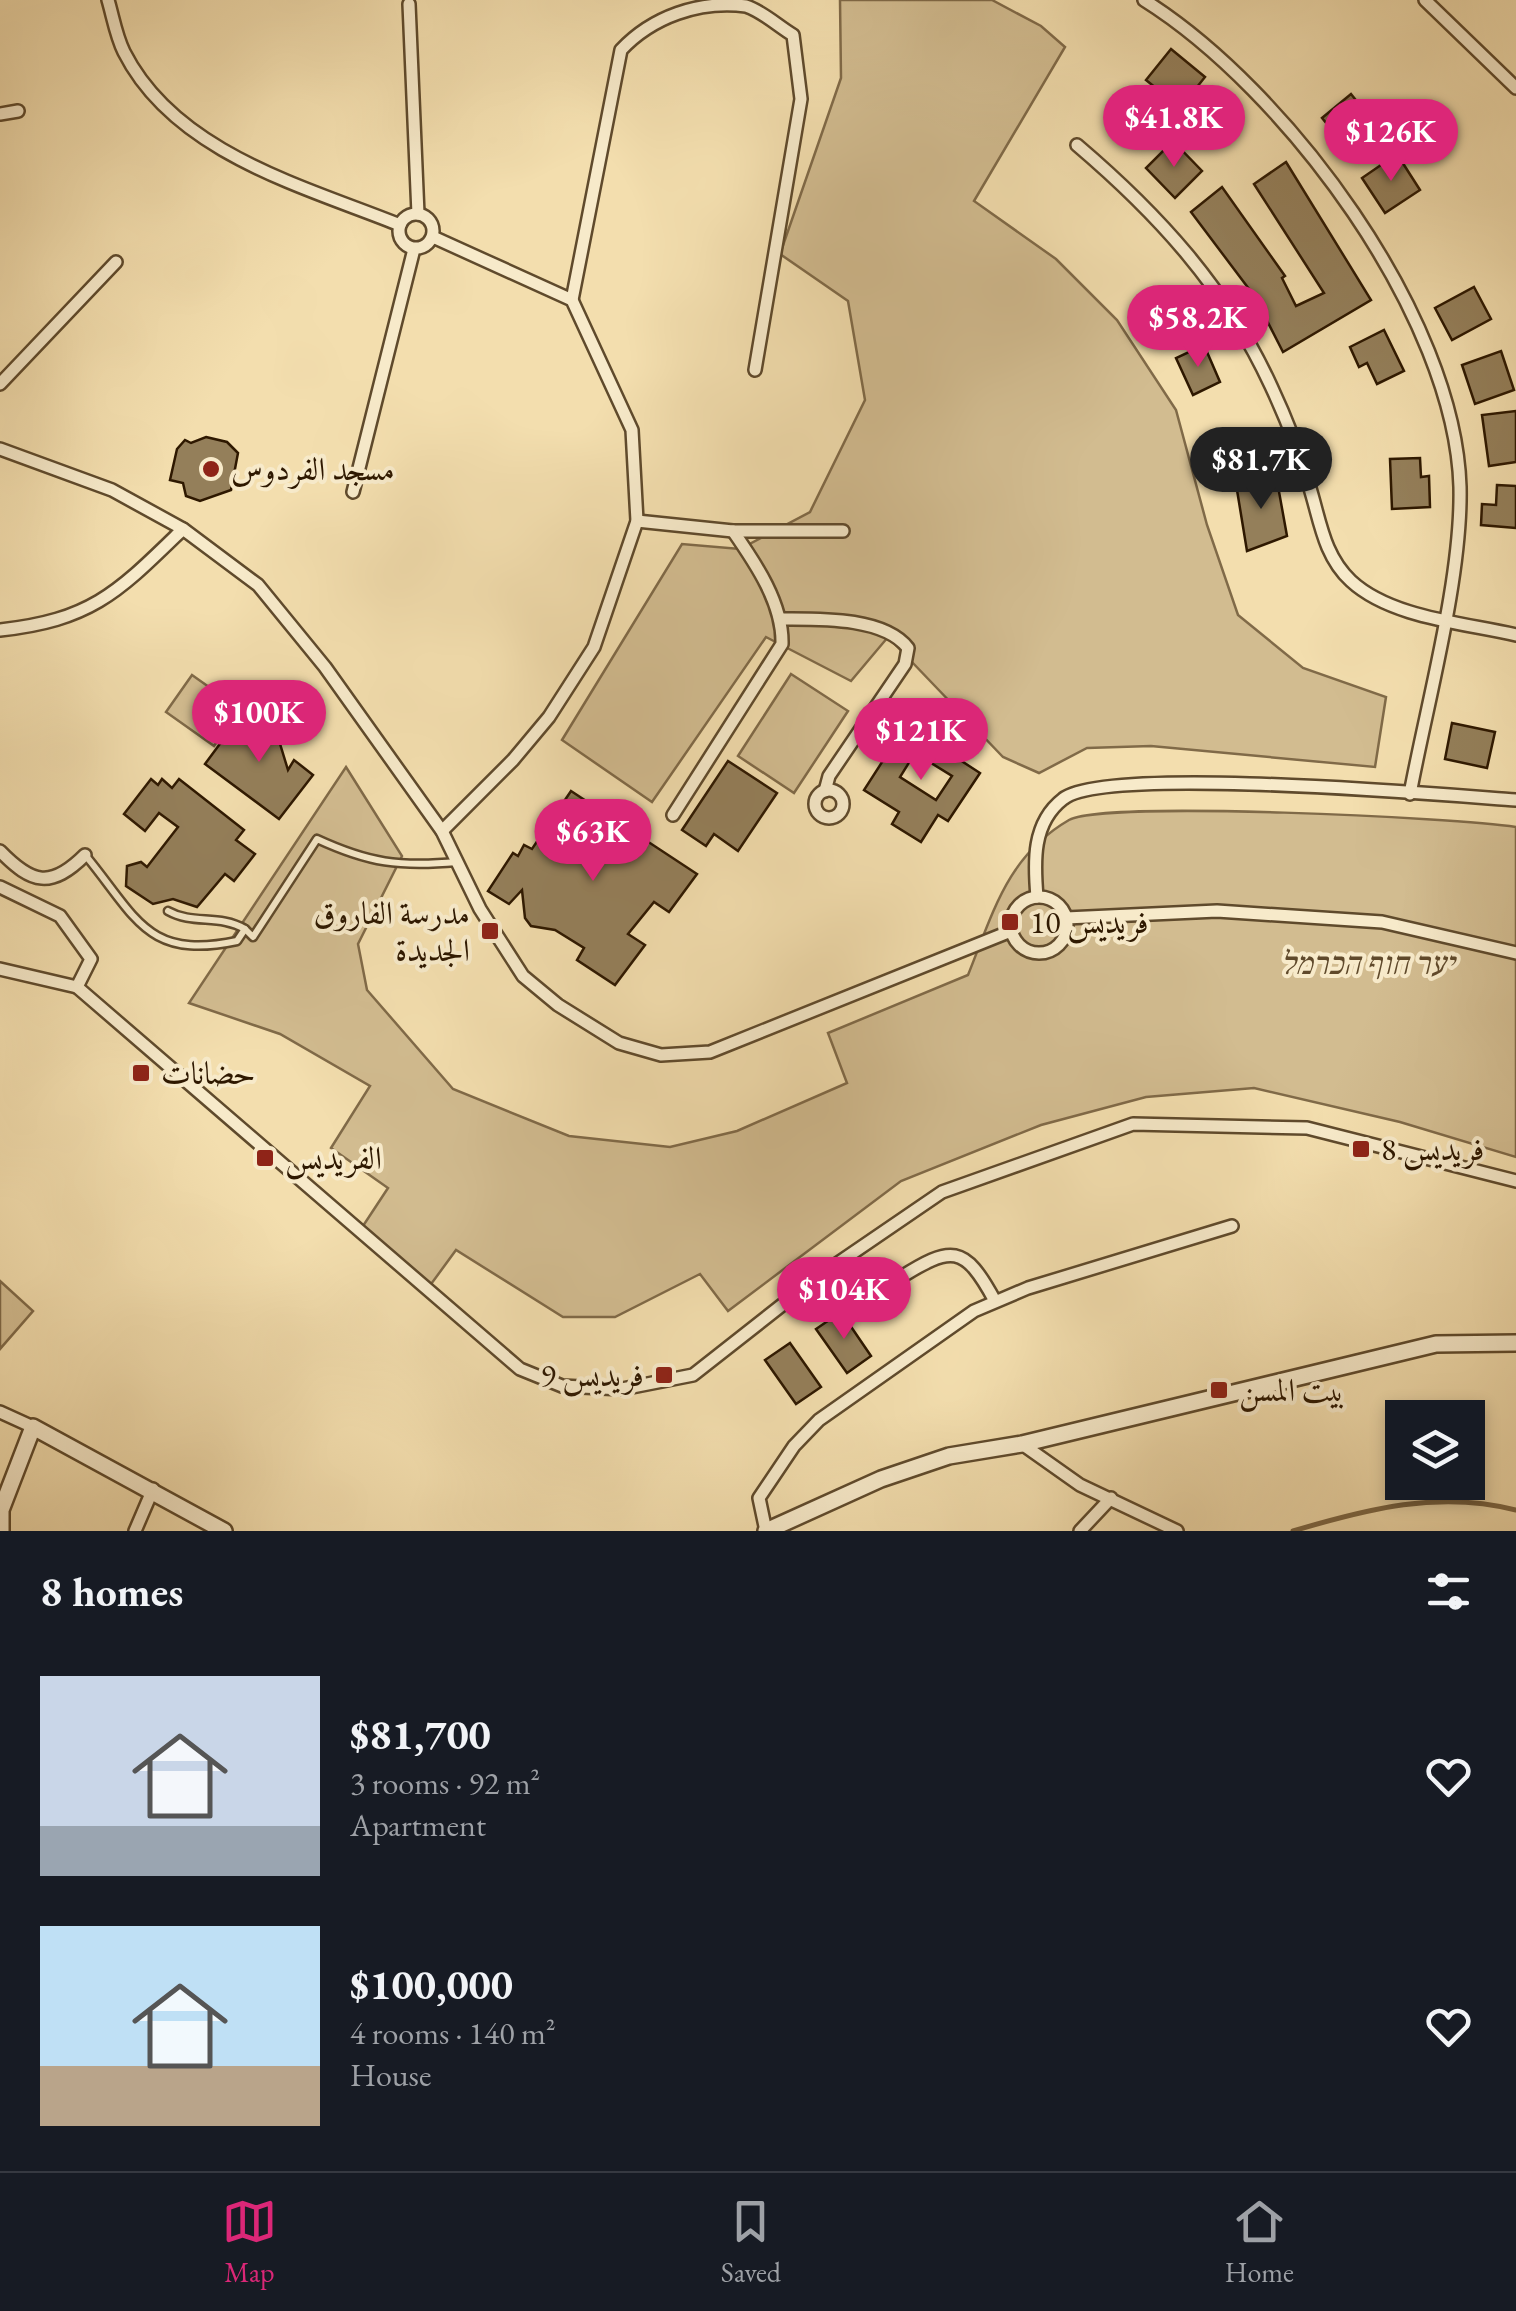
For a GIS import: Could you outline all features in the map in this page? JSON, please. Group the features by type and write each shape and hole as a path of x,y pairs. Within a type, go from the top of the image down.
{"street":[{"path":"108,0 123,50 138,74 163,104 207,142 400,225"},
{"path":"1144,0 1233,68 1320,164 1430,352 1456,438 1460,489 1444,617 1410,794"},
{"path":"1425,0 1516,88"},
{"path":"442,831 513,760 549,717 585,661 636,521 632,430 572,300 621,50 640,30 689,3 746,6 792,34 802,98 755,370"},
{"path":"409,4 418,214"},
{"path":"0,114 18,111"},
{"path":"1077,146 1150,207 1212,283 1241,329 1294,440 1333,559 1350,580 1371,596 1516,636"},
{"path":"418,214 431,222 433,237 425,246 414,249 401,240 400,225 407,216 418,214"},
{"path":"433,237 572,300"},
{"path":"353,492 414,249"},
{"path":"0,384 116,262"},
{"path":"0,449 112,490 184,529 258,585 325,667 442,831 480,909 523,976 558,1005 619,1042 661,1056 710,1052 1011,932"},
{"path":"636,521 733,531 843,532"},
{"path":"0,630 53,624 118,592 184,529"},
{"path":"673,814 782,644 783,620 753,559 733,531"},
{"path":"783,620 867,626 896,637 908,648 905,664 829,776 825,791"},
{"path":"1037,897 1034,864 1041,828 1064,797 1081,789 1161,782 1516,800"},
{"path":"0,850 18,869 44,879 69,870 85,855"},
{"path":"0,887 60,916 91,959 77,987"},
{"path":"1037,897 1056,902 1066,918 1060,944 1045,953 1020,947 1011,932 1019,904 1037,897"},
{"path":"1066,918 1216,911 1382,922 1516,953"},
{"path":"0,969 77,987 520,1369 562,1386 622,1389 693,1375 819,1276 942,1192 1133,1124 1307,1128 1516,1181"},
{"path":"1232,1226 995,1301 959,1320 807,1432 759,1498 766,1531 881,1479 948,1456 1022,1444 1436,1344 1516,1343"},
{"path":"898,1279 940,1254 956,1254 975,1266 995,1301"},
{"path":"0,1412 153,1488 224,1531"},
{"path":"0,1531 1,1510 34,1426"},
{"path":"1022,1444 1080,1485 1177,1531"},
{"path":"135,1531 153,1488"},
{"path":"1080,1531 1111,1498"}],"lane":[{"path":"168,911 189,919 226,918 253,936 317,839 362,860 408,866 458,862"},
{"path":"85,855 143,926 164,942 184,947 237,941 244,929"}],"green space":[{"path":"840,0 992,0 1041,26 1065,47 974,201 1056,259 1117,320 1176,410 1207,525 1238,615 1303,668 1386,697 1375,767 1151,746 1087,748 1039,773 1003,757 888,637 851,681 766,637 652,802 562,740 682,544 740,549 810,512 865,400 848,301 780,254 841,78"},
{"path":"791,674 848,711 794,793 738,756"},
{"path":"192,675 240,709 214,746 166,712"},
{"name":"יער חוף הכרמל","path":"346,767 402,856 358,944 367,990 453,1089 569,1136 670,1147 737,1131 847,1083 828,1033 968,975 995,908 1016,869 1048,834 1069,820 1096,814 1211,811 1427,819 1516,827 1516,1157 1400,1122 1254,1088 1146,1097 1041,1125 901,1181 728,1311 700,1274 615,1317 563,1317 456,1250 426,1291 359,1232 388,1188 331,1148 370,1086 280,1034 189,1003"},
{"path":"0,1281 33,1311 0,1349"}],"building":[{"path":"1171,49 1205,77 1185,102 1171,91 1167,97 1146,80"},
{"path":"1351,94 1379,129 1350,152 1322,118"},
{"path":"1173,141 1202,171 1175,198 1146,168"},
{"path":"1397,154 1420,190 1385,213 1362,178"},
{"path":"1286,162 1371,300 1283,352 1255,297 1191,212 1222,187 1285,276 1282,278 1296,306 1324,293 1254,184"},
{"path":"1474,287 1491,319 1452,340 1435,308"},
{"path":"1384,330 1404,371 1377,384 1367,363 1359,367 1350,347"},
{"path":"1204,345 1220,382 1193,395 1176,358"},
{"path":"1501,351 1514,390 1475,404 1462,365"},
{"path":"1516,411 1516,462 1489,466 1482,415"},
{"path":"206,437 227,442 238,453 231,490 200,501 186,496 183,483 170,480 177,449 185,440 191,443"},
{"path":"1420,458 1421,477 1429,476 1430,507 1392,509 1390,459"},
{"path":"1276,475 1287,536 1247,551 1236,484"},
{"path":"1497,485 1516,486 1516,528 1481,525 1482,504 1496,505"},
{"path":"245,710 277,734 288,770 294,760 313,775 279,819 205,764"},
{"path":"1452,723 1495,732 1487,768 1445,759"},
{"path":"906,725 980,773 948,821 938,815 921,842 892,824 899,812 864,790","holes":["915,753 952,776 936,800 900,777"]},
{"path":"728,761 777,793 738,851 714,834 706,846 682,830"},
{"path":"151,779 158,785 162,779 172,788 179,779 244,830 236,840 255,854 234,881 225,874 197,907 173,899 153,904 126,886 127,866 141,862 147,867 178,827 159,813 145,831 124,814"},
{"path":"571,791 697,874 669,912 654,902 628,934 645,945 615,985 577,960 584,948 555,930 531,926 525,918 522,890 509,904 488,891 513,853 518,856 524,845 532,849"},
{"path":"841,1312 871,1356 847,1373 816,1329"},
{"path":"790,1343 821,1387 796,1404 765,1360"}],"waterway":[{"path":"1293,1531 1376,1509 1431,1502 1487,1504 1516,1510"}],"place":[{"name":"مسجد الفردوس","path":"211,469"},
{"name":"فريديس 10","path":"1010,922"},
{"name":"مدرسة الفاروق الجديدة","path":"490,931"},
{"name":"حضانات","path":"141,1073"},
{"name":"فريديس 8","path":"1361,1149"},
{"name":"الفريديس","path":"265,1158"},
{"name":"فريديس 9","path":"664,1375"},
{"name":"بيت المسن","path":"1219,1390"}]}
